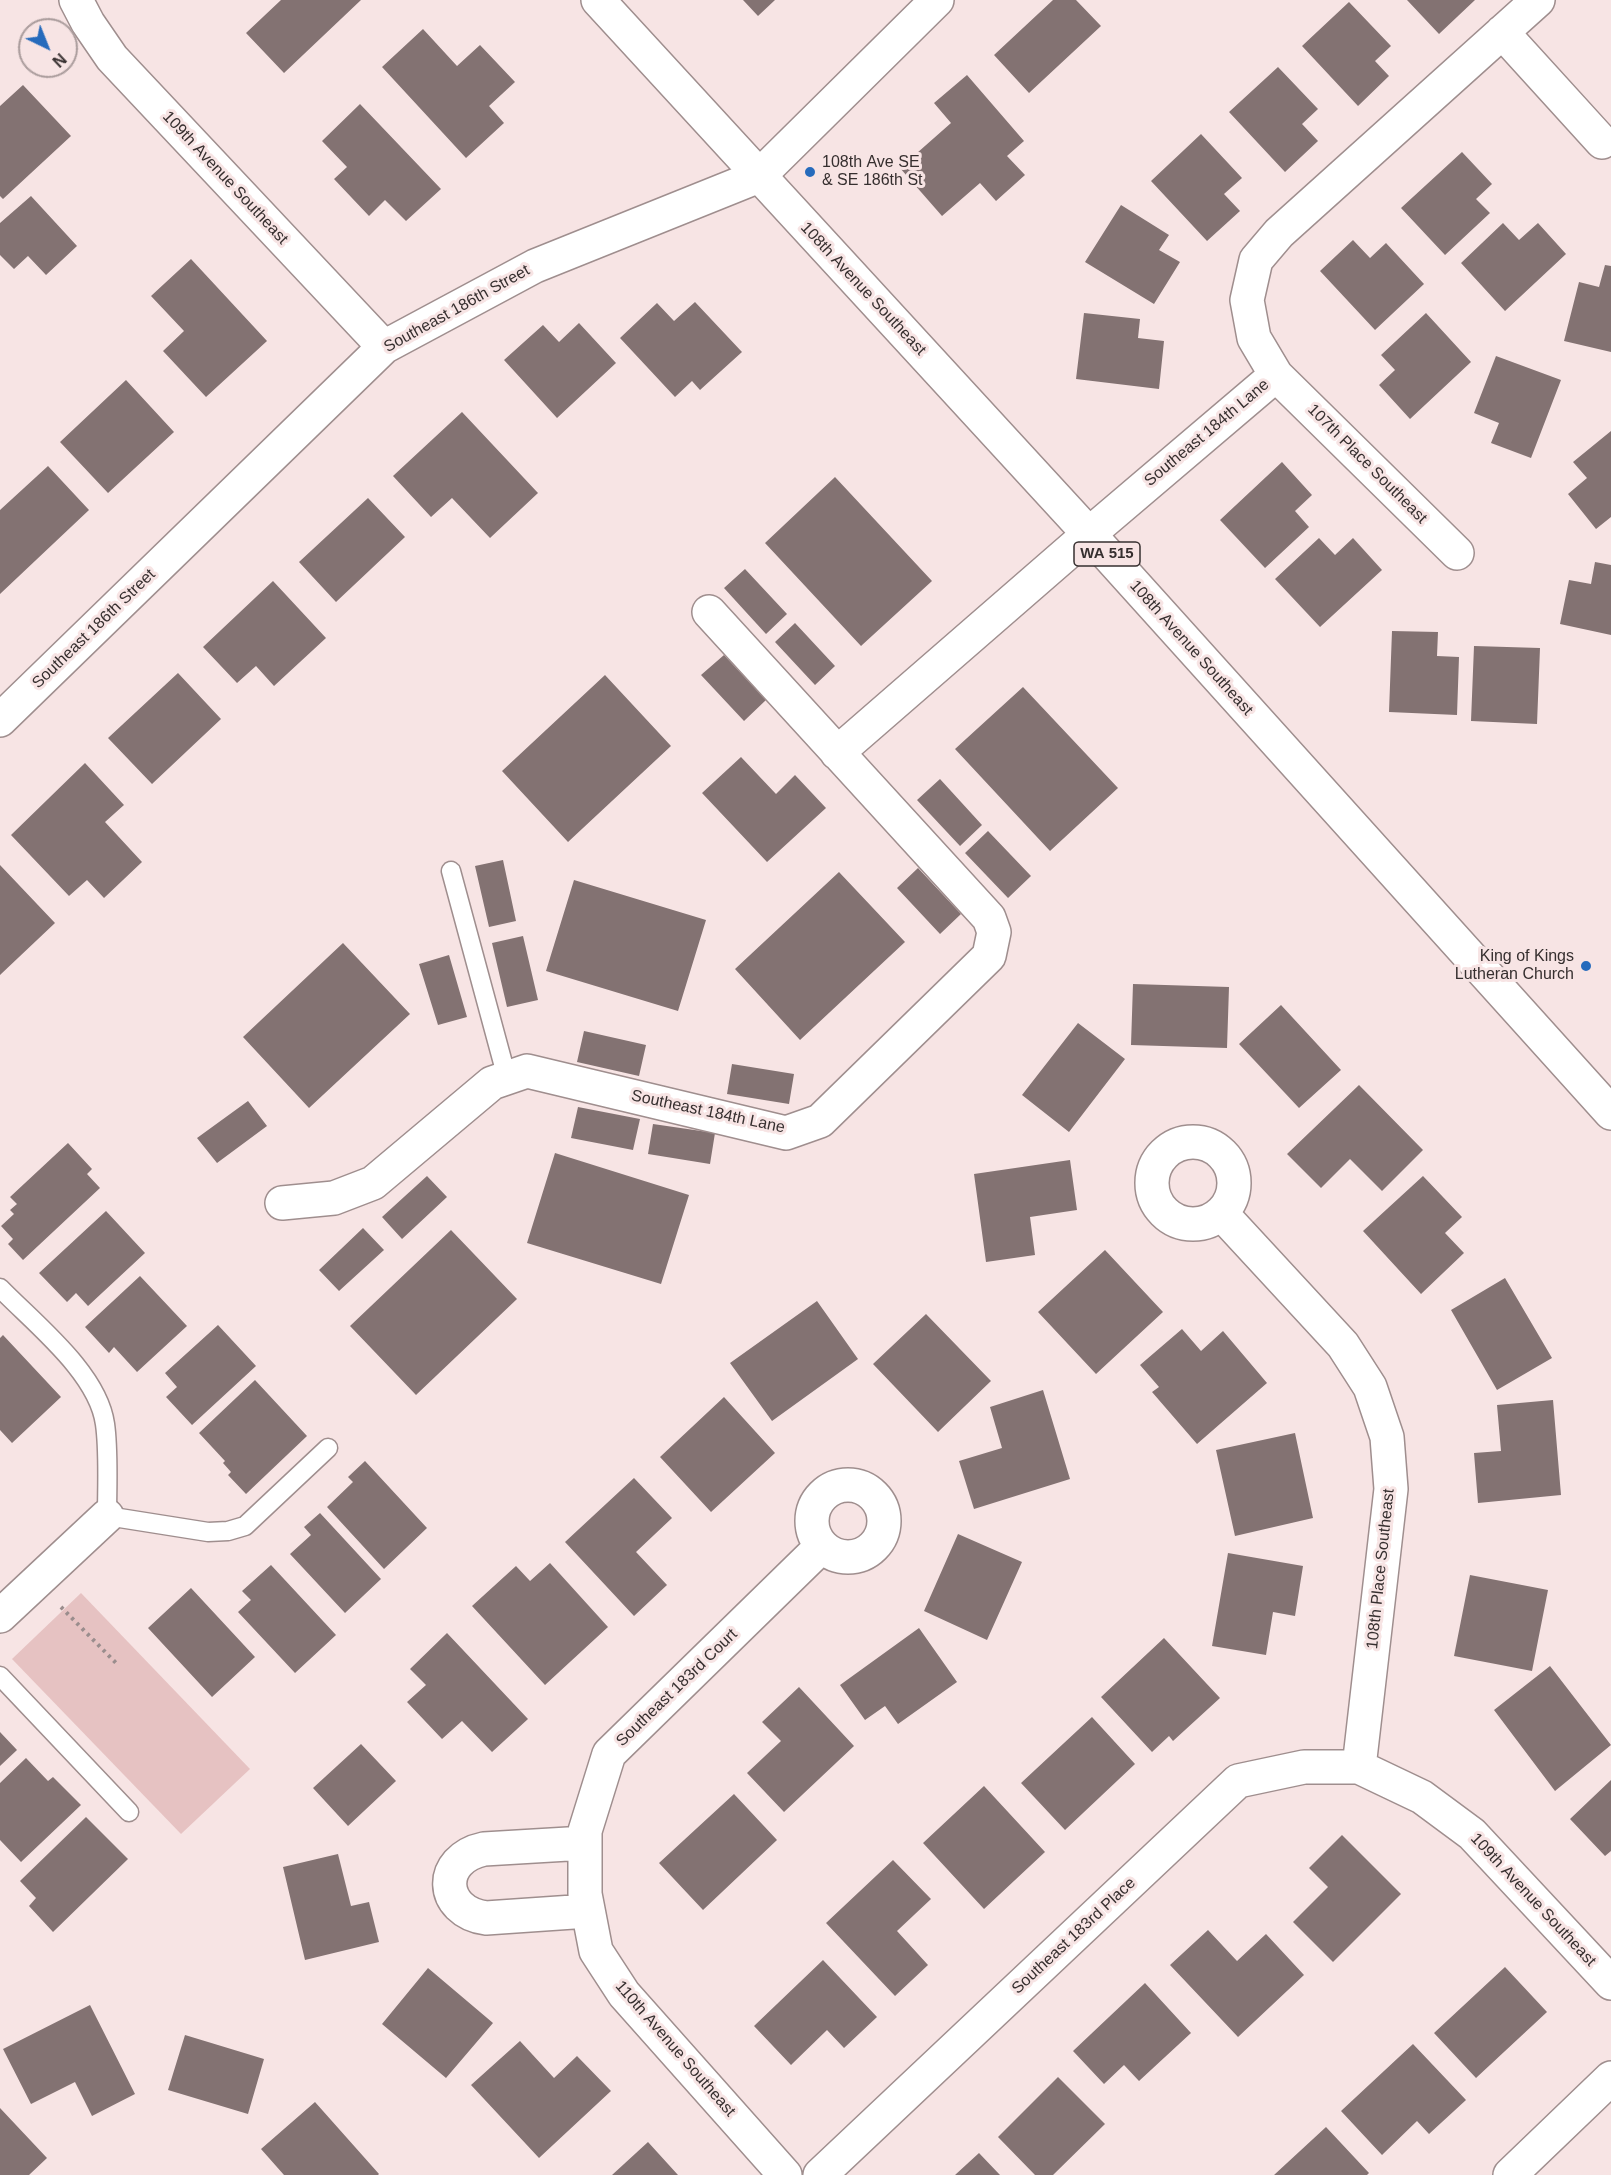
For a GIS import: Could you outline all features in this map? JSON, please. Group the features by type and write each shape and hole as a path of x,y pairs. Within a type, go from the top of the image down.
{"street":[{"name":"109th Avenue Southeast","path":"76,0 88,23 112,58 384,347"},
{"name":"108th Avenue Southeast","path":"598,0 1089,534 1610,1110"},
{"name":"Southeast 186th Street","path":"0,720 384,347 535,266 759,176 937,0"},
{"name":"Southeast 184th Lane","path":"837,753 1276,375 1254,338 1248,300 1256,260 1279,233 1538,0"},
{"path":"1502,32 1602,142"},
{"name":"107th Place Southeast","path":"1276,375 1457,553"},
{"name":"Southeast 184th Lane","path":"282,1203 334,1198 373,1183 492,1083 527,1071 786,1133 820,1121 989,956 994,932 989,918 709,612"},
{"name":"108th Place Southeast","path":"1221,1214 1343,1345 1370,1387 1387,1437 1391,1490 1359,1767"},
{"path":"0,1616 107,1516"},
{"name":"Southeast 183rd Court","path":"587,1902 585,1831 609,1754 822,1546"},
{"name":"Southeast 183rd Place","path":"820,2175 1238,1781 1304,1767 1359,1767"},
{"name":"109th Avenue Southeast","path":"1359,1767 1422,1797 1472,1834 1611,1983"},
{"path":"585,1843 484,1848 470,1852 459,1859 452,1871 450,1884 453,1898 461,1909 472,1916 486,1918 587,1902"},
{"name":"110th Avenue Southeast","path":"587,1902 596,1952 624,1994 785,2175"},
{"path":"1510,2175 1611,2078"}],"lane":[{"path":"451,870 507,1078"},
{"path":"0,1288 83,1372 98,1403 105,1423 107,1516 208,1532 228,1531 244,1526 328,1448"},
{"path":"0,1676 129,1812"}],"path":[{"path":"37,1582 117,1664"}],"shaded area":[{"path":"81,1593 250,1769 181,1834 12,1659"}],"building":[{"path":"281,0 361,0 284,73 246,33"},
{"path":"743,0 775,0 758,16"},
{"path":"1053,0 1076,0 1101,26 1029,93 994,55"},
{"path":"1407,0 1475,0 1439,34"},
{"path":"1349,2 1391,46 1375,61 1389,76 1358,106 1302,46"},
{"path":"423,29 457,66 480,45 515,82 489,106 504,123 466,158 382,67"},
{"path":"1278,67 1318,109 1302,124 1318,141 1285,172 1229,112"},
{"path":"967,75 1024,141 1007,156 1025,175 996,201 980,183 942,216 900,168 951,123 934,103"},
{"path":"23,85 71,136 3,199 0,196 0,106"},
{"path":"360,104 441,189 406,221 385,200 369,216 334,179 347,167 322,141"},
{"path":"1201,134 1242,178 1224,194 1240,211 1207,241 1151,181"},
{"path":"1462,152 1492,184 1476,199 1490,213 1445,255 1401,208"},
{"path":"31,196 77,246 46,275 28,256 14,269 0,255 0,223"},
{"path":"1121,205 1169,235 1159,250 1180,262 1154,304 1085,262"},
{"path":"1503,223 1519,240 1538,223 1566,254 1505,311 1461,263"},
{"path":"1353,240 1370,258 1386,243 1424,284 1375,330 1320,271"},
{"path":"191,259 267,341 206,397 163,351 184,331 151,296"},
{"path":"1605,265 1611,266 1611,352 1564,341 1579,282 1599,287"},
{"path":"695,302 742,352 700,390 692,381 675,397 620,338 657,303 674,321"},
{"path":"1084,313 1140,319 1138,338 1164,341 1159,389 1076,379"},
{"path":"1426,313 1471,362 1410,419 1379,385 1395,370 1381,355"},
{"path":"579,323 616,363 557,418 504,360 543,325 559,342"},
{"path":"1496,356 1561,380 1531,458 1491,443 1499,423 1474,413"},
{"path":"126,380 174,432 108,493 60,442"},
{"path":"462,412 538,493 490,538 452,498 431,517 393,476"},
{"path":"1611,431 1611,517 1596,529 1568,494 1587,478 1573,462"},
{"path":"1282,462 1312,495 1295,511 1309,527 1265,568 1220,520"},
{"path":"48,466 89,510 0,594 0,510"},
{"path":"835,477 932,581 861,646 765,543"},
{"path":"368,498 405,537 336,602 299,562"},
{"path":"1319,538 1335,555 1353,538 1382,570 1320,627 1275,579"},
{"path":"1595,562 1611,565 1611,635 1560,624 1569,580 1591,584"},
{"path":"745,569 787,614 766,634 724,588"},
{"path":"273,581 326,638 274,686 256,666 237,683 203,647"},
{"path":"795,623 835,666 815,685 775,642"},
{"path":"1392,631 1438,632 1437,656 1459,657 1457,715 1389,712"},
{"path":"1474,646 1540,648 1537,724 1471,721"},
{"path":"724,655 766,700 744,721 701,675"},
{"path":"178,673 221,719 152,784 108,738"},
{"path":"605,675 671,746 568,842 502,771"},
{"path":"1023,687 1118,788 1050,851 955,749"},
{"path":"741,757 776,794 795,775 826,808 767,862 702,793"},
{"path":"85,763 124,805 105,822 142,862 104,898 87,880 69,896 11,835"},
{"path":"940,779 982,825 960,846 917,800"},
{"path":"988,831 1031,876 1008,898 965,853"},
{"path":"503,860 516,921 489,927 475,866"},
{"path":"0,865 55,923 0,975"},
{"path":"918,868 961,914 940,934 897,888"},
{"path":"839,872 905,942 800,1040 735,969"},
{"path":"574,880 706,920 678,1011 546,971"},
{"path":"523,936 538,1000 507,1007 492,943"},
{"path":"343,943 410,1014 309,1108 243,1037"},
{"path":"449,955 467,1017 438,1025 419,964"},
{"path":"1133,984 1229,987 1227,1048 1131,1045"},
{"path":"1281,1005 1341,1070 1299,1108 1239,1044"},
{"path":"1078,1023 1125,1059 1069,1132 1022,1095"},
{"path":"584,1031 646,1045 639,1076 577,1062"},
{"path":"732,1064 794,1074 789,1104 727,1094"},
{"path":"1359,1085 1423,1150 1382,1191 1350,1159 1321,1188 1287,1154"},
{"path":"248,1101 267,1126 217,1163 197,1138"},
{"path":"578,1107 640,1119 633,1150 571,1138"},
{"path":"653,1124 715,1133 710,1164 648,1154"},
{"path":"68,1143 92,1169 87,1174 100,1188 23,1260 8,1244 13,1239 1,1226 14,1214 10,1210 17,1204 10,1197"},
{"path":"555,1153 689,1195 661,1284 527,1243"},
{"path":"1070,1160 1077,1210 1030,1217 1035,1255 986,1262 974,1174"},
{"path":"427,1176 447,1197 402,1239 382,1217"},
{"path":"1423,1176 1462,1217 1445,1233 1464,1253 1421,1294 1363,1231"},
{"path":"106,1211 145,1253 88,1306 76,1293 67,1302 39,1273"},
{"path":"363,1228 384,1250 339,1291 319,1270"},
{"path":"451,1230 517,1299 416,1395 350,1326"},
{"path":"1105,1250 1163,1312 1096,1374 1038,1312"},
{"path":"140,1276 187,1326 137,1372 114,1347 109,1353 85,1327"},
{"path":"1505,1278 1552,1358 1497,1390 1451,1310"},
{"path":"817,1301 858,1359 772,1421 730,1363"},
{"path":"926,1314 991,1381 938,1432 873,1364"},
{"path":"218,1325 256,1366 192,1425 166,1397 177,1387 165,1373"},
{"path":"1182,1329 1201,1351 1223,1331 1267,1383 1197,1444 1152,1392 1159,1387 1140,1365"},
{"path":"3,1335 61,1397 12,1443 0,1430 0,1338"},
{"path":"255,1380 307,1436 246,1494 228,1475 231,1472 223,1463 225,1461 199,1433"},
{"path":"1043,1390 1070,1479 974,1509 959,1461 1002,1448 990,1407"},
{"path":"724,1397 775,1453 711,1512 660,1457"},
{"path":"1553,1400 1561,1495 1478,1503 1474,1453 1501,1451 1497,1405"},
{"path":"1295,1433 1313,1518 1235,1536 1216,1450"},
{"path":"365,1461 427,1528 384,1569 327,1507 353,1482 348,1477"},
{"path":"634,1478 672,1518 636,1552 667,1585 634,1616 565,1542"},
{"path":"320,1513 381,1579 345,1613 290,1554 311,1535 304,1527"},
{"path":"958,1534 1022,1562 987,1640 924,1611"},
{"path":"1228,1553 1303,1566 1295,1616 1273,1612 1266,1655 1212,1646"},
{"path":"550,1563 608,1627 545,1685 472,1606 516,1566 530,1581"},
{"path":"271,1565 336,1635 295,1673 238,1612 251,1600 242,1591"},
{"path":"1470,1575 1548,1590 1532,1671 1454,1656"},
{"path":"191,1588 255,1657 212,1697 148,1628"},
{"path":"919,1628 957,1682 898,1724 885,1706 865,1720 840,1685"},
{"path":"447,1633 528,1719 492,1752 462,1721 442,1739 407,1702 426,1685 410,1669"},
{"path":"1164,1638 1220,1698 1173,1741 1169,1736 1152,1752 1101,1697"},
{"path":"1550,1666 1611,1745 1555,1791 1494,1710"},
{"path":"799,1687 854,1746 784,1812 747,1773 781,1741 762,1722"},
{"path":"1092,1717 1135,1764 1065,1830 1021,1783"},
{"path":"0,1732 17,1750 0,1766"},
{"path":"361,1744 396,1781 348,1826 313,1788"},
{"path":"26,1758 48,1781 53,1777 81,1805 21,1862 0,1840 0,1783"},
{"path":"1611,1780 1611,1851 1605,1856 1570,1819"},
{"path":"984,1786 1045,1852 984,1909 923,1843"},
{"path":"734,1794 777,1840 703,1910 659,1863"},
{"path":"86,1817 128,1859 53,1932 29,1906 36,1898 20,1881"},
{"path":"1342,1835 1401,1894 1333,1962 1293,1922 1328,1887 1309,1868"},
{"path":"338,1854 351,1906 369,1902 379,1942 305,1960 283,1867"},
{"path":"893,1860 931,1899 897,1931 928,1965 895,1996 826,1923"},
{"path":"1208,1930 1237,1961 1266,1934 1304,1975 1238,2037 1170,1965"},
{"path":"823,1960 877,2017 844,2048 827,2030 791,2065 754,2026"},
{"path":"1505,1967 1547,2012 1476,2078 1434,2033"},
{"path":"428,1968 493,2023 446,2078 382,2024"},
{"path":"1145,1983 1191,2033 1139,2081 1124,2065 1104,2084 1073,2051"},
{"path":"90,2005 135,2094 92,2116 75,2082 31,2104 3,2049"},
{"path":"185,2035 264,2059 248,2114 168,2090"},
{"path":"520,2041 554,2078 577,2056 611,2091 539,2158 471,2085"},
{"path":"1413,2044 1466,2100 1429,2134 1417,2121 1382,2155 1341,2111"},
{"path":"1058,2077 1105,2124 1053,2175 1035,2175 998,2137"},
{"path":"315,2102 378,2175 284,2175 261,2149"},
{"path":"0,2108 47,2158 29,2175 0,2175"},
{"path":"1326,2127 1369,2173 1367,2175 1274,2175"},
{"path":"648,2142 678,2175 612,2175"},
{"path":"979,2153 1000,2175 955,2175"}],"place":[{"name":"108th Ave SE & SE 186th St","path":"810,172"},
{"name":"King of Kings Lutheran Church","path":"1586,966"}]}
